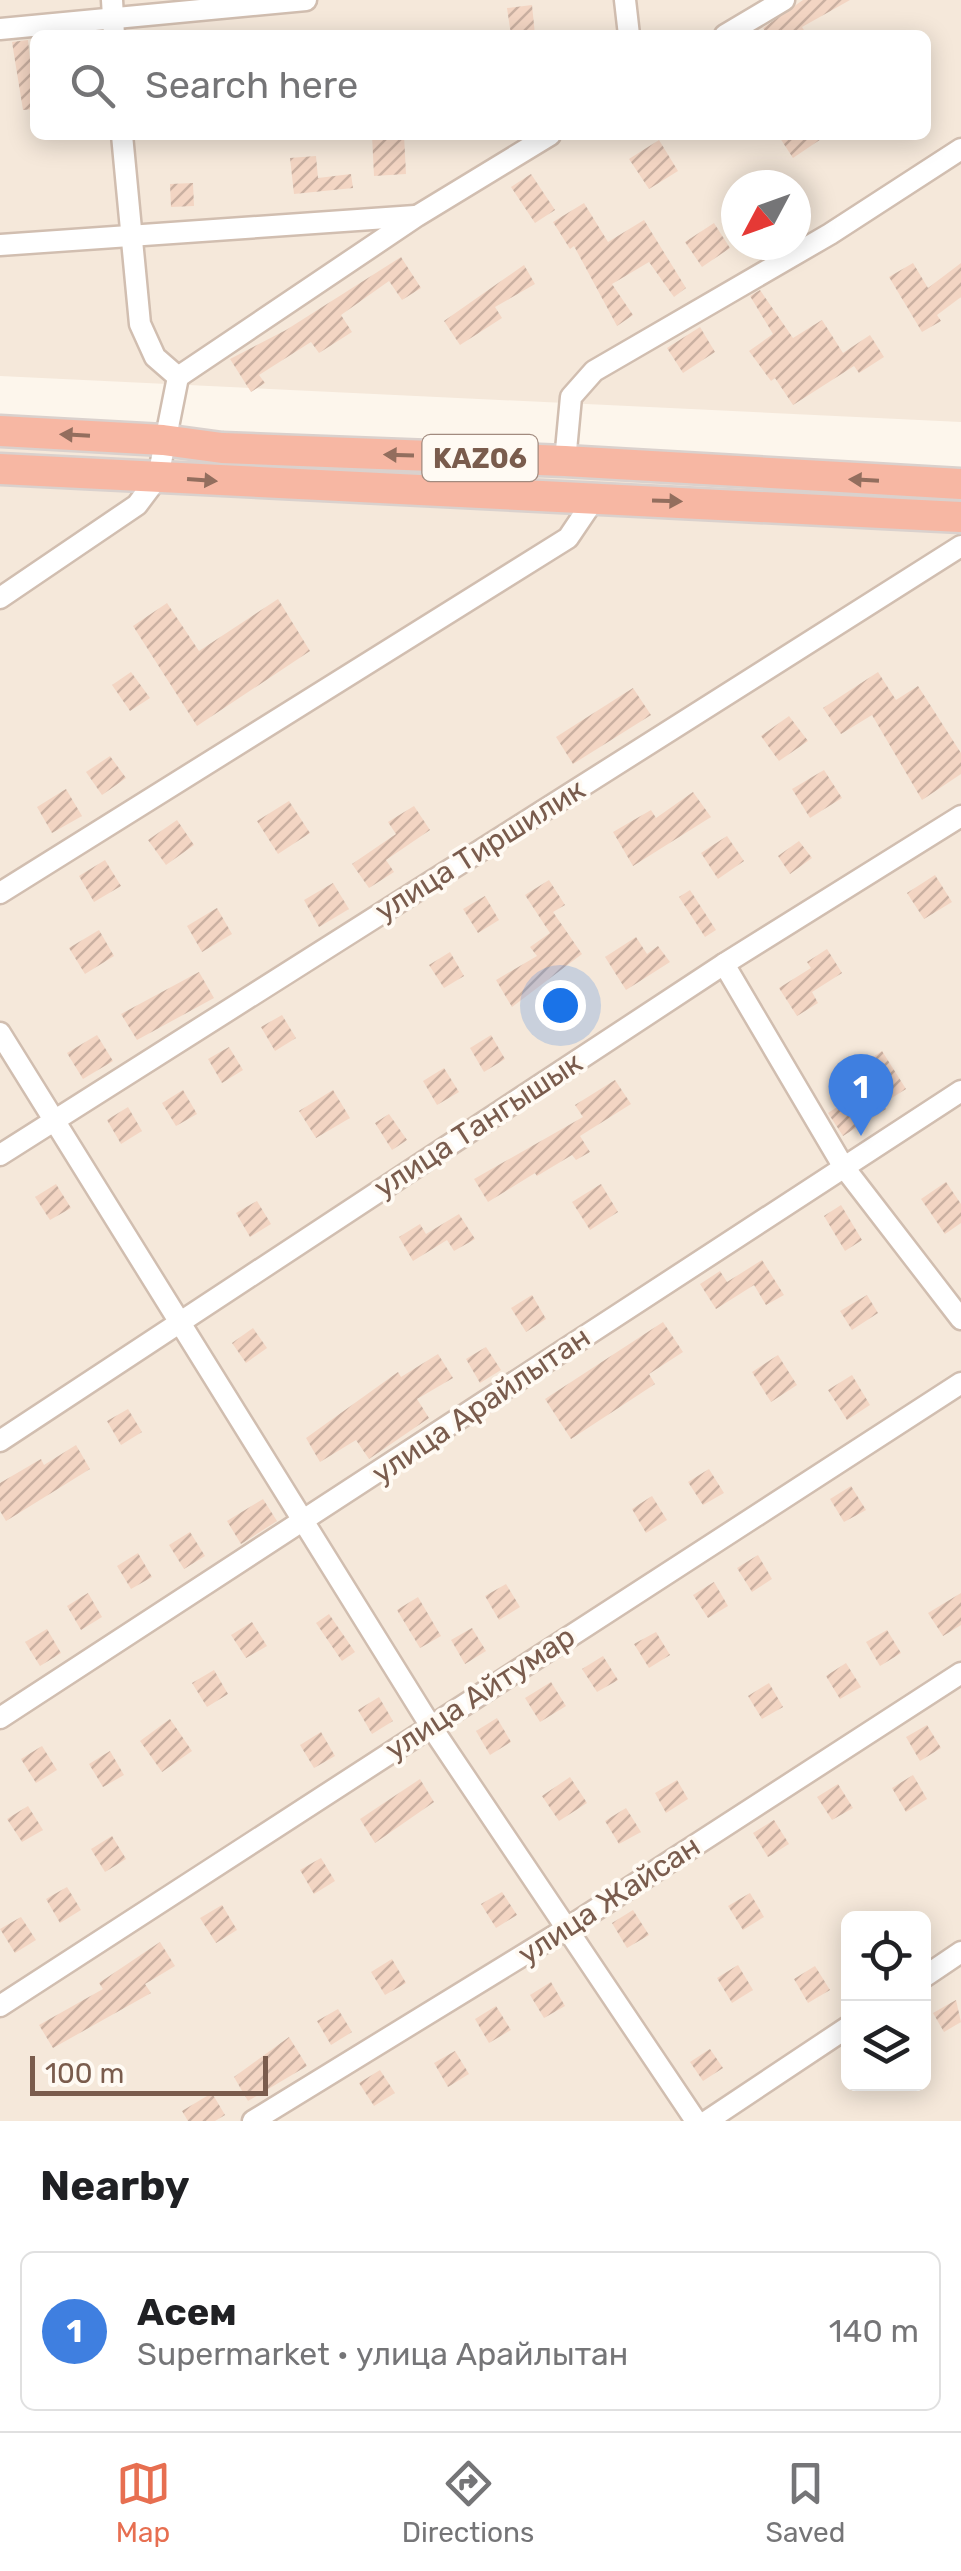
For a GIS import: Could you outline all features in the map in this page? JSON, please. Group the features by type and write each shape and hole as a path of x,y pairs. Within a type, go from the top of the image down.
{"highway":[{"name":"KАZ06","path":"0,432 163,440 222,448 565,461 961,484"},
{"name":"KАZ06","path":"0,469 961,517"}],"street":[{"path":"0,28 306,0"},
{"path":"625,0 628,30"},
{"path":"733,30 784,0"},
{"path":"122,140 140,324 155,357 178,376"},
{"path":"0,598 137,504 158,477 178,376 416,216 542,140"},
{"path":"565,461 570,397 594,371 830,234 961,149"},
{"path":"0,245 416,216"},
{"path":"0,893 568,538 595,498"},
{"name":"улица Тиршилик","path":"0,1155 961,546"},
{"name":"улица Тангышык","path":"0,1441 181,1318 724,964 961,816"},
{"path":"724,964 843,1166 961,1319"},
{"path":"0,1033 181,1318 302,1524 430,1726 569,1926 696,2121"},
{"name":"улица Арайлытан","path":"0,1718 961,1090"},
{"name":"улица Айтумар","path":"0,2006 961,1383"},
{"name":"улица Жайсан","path":"253,2121 569,1926 961,1672"},
{"path":"931,1972 961,1952"},
{"path":"707,2121 841,2032"}],"shaded area":[{"path":"0,0 961,0 961,422 0,376"},
{"path":"0,437 961,475 961,2121 0,2121"}],"building":[{"path":"803,0 850,0 802,27 804,30 763,28"},
{"path":"532,5 534,30 510,30 507,8"},
{"path":"28,40 30,109 23,110 12,42"},
{"path":"372,140 404,140 406,174 374,176"},
{"path":"659,140 678,171 649,189 629,159"},
{"path":"781,140 820,140 793,158"},
{"path":"316,156 318,178 351,174 353,188 294,194 290,158"},
{"path":"531,174 555,210 535,223 511,187"},
{"path":"193,183 194,206 171,207 170,184"},
{"path":"584,203 608,242 644,220 686,288 674,297 649,262 612,284 633,315 617,326 574,246 570,249 553,222"},
{"path":"714,223 721,234 721,254 702,267 685,242"},
{"path":"401,257 421,288 402,300 389,281 341,315 352,332 319,353 311,342 259,375 265,383 251,392 230,359 286,330"},
{"path":"913,263 928,288 961,263 961,297 937,315 941,321 922,332 889,277"},
{"path":"524,265 535,284 495,307 502,318 460,345 444,321"},
{"path":"760,290 793,338 822,320 843,353 870,335 884,357 859,373 854,366 793,405 775,378 771,381 749,351 773,334 750,296"},
{"path":"700,327 715,352 683,373 667,348"},
{"path":"278,599 310,651 197,726 133,626 167,603 199,651"},
{"path":"131,672 150,698 130,711 112,685"},
{"path":"878,672 896,700 918,686 961,753 961,774 922,800 872,715 841,734 823,708"},
{"path":"633,688 651,715 573,764 556,737"},
{"path":"789,716 808,741 779,761 761,736"},
{"path":"110,756 126,778 102,795 86,772"},
{"path":"824,770 842,798 810,818 792,789"},
{"path":"66,789 82,816 52,833 37,807"},
{"path":"693,792 711,817 633,866 613,832 651,810 656,818"},
{"path":"289,801 310,833 278,854 257,821"},
{"path":"414,806 430,830 386,860 394,872 369,888 352,864 396,834 388,822"},
{"path":"177,820 194,845 166,865 148,840"},
{"path":"727,836 744,861 718,879 701,853"},
{"path":"799,841 812,858 790,874 778,856"},
{"path":"105,860 121,886 94,902 79,876"},
{"path":"935,875 952,902 924,919 907,893"},
{"path":"549,880 565,905 553,912 582,954 512,1007 496,980 537,956 530,947 550,933 525,895"},
{"path":"333,883 349,909 319,927 304,900"},
{"path":"690,890 716,930 705,937 679,897"},
{"path":"485,896 499,920 478,933 463,909"},
{"path":"217,908 232,934 202,952 187,926"},
{"path":"99,930 114,956 85,974 69,948"},
{"path":"636,937 647,954 658,946 670,962 626,990 605,957"},
{"path":"827,949 842,973 812,992 818,1003 797,1016 779,988 811,968 807,962"},
{"path":"450,952 464,976 444,988 429,965"},
{"path":"199,972 214,998 137,1040 121,1014"},
{"path":"282,1015 296,1038 275,1051 261,1027"},
{"path":"97,1035 113,1061 83,1079 67,1053"},
{"path":"491,1035 505,1059 484,1072 470,1048"},
{"path":"229,1047 243,1070 222,1083 208,1059"},
{"path":"882,1051 906,1089 882,1104 886,1109 843,1136 828,1113 880,1079 868,1060"},
{"path":"444,1068 459,1092 437,1105 423,1081"},
{"path":"615,1080 631,1104 580,1136 590,1152 576,1160 572,1155 537,1176 535,1173 488,1202 474,1179 583,1117 575,1105"},
{"path":"183,1090 197,1114 176,1126 162,1103"},
{"path":"333,1090 350,1118 316,1138 299,1111"},
{"path":"128,1107 142,1131 121,1144 107,1120"},
{"path":"389,1114 407,1140 392,1150 375,1123"},
{"path":"946,1182 961,1204 961,1223 945,1234 921,1199"},
{"path":"56,1184 71,1208 50,1220 35,1197"},
{"path":"601,1184 618,1212 590,1230 572,1202"},
{"path":"257,1201 271,1224 250,1237 236,1213"},
{"path":"841,1205 862,1240 845,1251 824,1216"},
{"path":"459,1214 475,1239 454,1251 447,1240 413,1261 399,1237 420,1224 426,1234"},
{"path":"762,1260 784,1295 766,1305 754,1285 716,1309 700,1284 720,1271 727,1282"},
{"path":"532,1295 546,1319 526,1332 511,1308"},
{"path":"867,1295 878,1313 852,1330 840,1311"},
{"path":"663,1322 683,1352 649,1374 655,1384 571,1439 545,1399"},
{"path":"253,1328 267,1348 246,1363 232,1343"},
{"path":"486,1347 501,1370 480,1383 466,1359"},
{"path":"438,1354 453,1378 417,1399 429,1418 369,1459 356,1440 320,1462 306,1438 398,1372 401,1377"},
{"path":"778,1355 797,1385 771,1402 752,1372"},
{"path":"852,1375 870,1405 847,1420 828,1390"},
{"path":"128,1409 142,1432 121,1445 107,1421"},
{"path":"76,1445 90,1469 6,1521 0,1511 0,1483 41,1459 44,1465"},
{"path":"709,1469 724,1493 703,1505 688,1482"},
{"path":"851,1486 866,1510 844,1522 830,1499"},
{"path":"652,1496 667,1520 646,1533 632,1509"},
{"path":"263,1499 277,1521 241,1544 227,1521"},
{"path":"190,1532 205,1556 184,1569 169,1545"},
{"path":"138,1553 152,1577 131,1589 117,1566"},
{"path":"758,1555 772,1579 752,1592 737,1568"},
{"path":"714,1582 728,1606 708,1618 693,1595"},
{"path":"506,1584 520,1607 499,1620 485,1596"},
{"path":"88,1593 102,1617 81,1630 67,1606"},
{"path":"961,1593 961,1625 943,1636 928,1613"},
{"path":"418,1597 441,1636 420,1648 397,1610"},
{"path":"329,1614 355,1652 342,1661 316,1623"},
{"path":"252,1622 267,1646 246,1658 231,1635"},
{"path":"472,1628 486,1651 465,1664 451,1640"},
{"path":"47,1629 61,1653 40,1666 25,1642"},
{"path":"887,1630 901,1653 880,1666 866,1642"},
{"path":"656,1632 670,1655 649,1668 634,1644"},
{"path":"603,1656 618,1680 597,1692 582,1669"},
{"path":"846,1663 861,1687 840,1699 826,1676"},
{"path":"214,1670 228,1694 207,1707 192,1683"},
{"path":"551,1682 566,1706 540,1722 525,1698"},
{"path":"769,1683 783,1707 762,1719 748,1696"},
{"path":"379,1697 393,1721 372,1734 358,1710"},
{"path":"497,1718 511,1742 490,1755 476,1731"},
{"path":"170,1719 192,1751 162,1772 140,1741"},
{"path":"927,1725 941,1748 920,1761 906,1737"},
{"path":"321,1732 335,1756 314,1768 300,1745"},
{"path":"42,1746 57,1770 36,1783 21,1759"},
{"path":"110,1751 124,1775 103,1787 89,1764"},
{"path":"913,1775 927,1799 906,1812 892,1788"},
{"path":"570,1777 587,1803 559,1821 542,1796"},
{"path":"420,1779 434,1802 375,1843 360,1819"},
{"path":"677,1780 688,1799 666,1813 655,1793"},
{"path":"838,1784 853,1808 832,1820 817,1797"},
{"path":"28,1806 43,1830 22,1842 7,1819"},
{"path":"626,1808 641,1832 619,1844 605,1821"},
{"path":"774,1820 789,1844 768,1857 753,1833"},
{"path":"112,1836 126,1859 105,1872 91,1849"},
{"path":"321,1858 335,1881 314,1894 300,1870"},
{"path":"67,1887 81,1910 60,1923 46,1899"},
{"path":"502,1892 517,1915 496,1928 481,1904"},
{"path":"750,1893 764,1917 743,1930 728,1906"},
{"path":"222,1905 237,1930 216,1943 200,1918"},
{"path":"633,1910 649,1935 627,1948 612,1923"},
{"path":"21,1917 36,1940 15,1953 0,1929"},
{"path":"160,1942 175,1966 145,1984 151,1993 53,2048 39,2025 103,1989 99,1983"},
{"path":"392,1959 406,1983 385,1995 371,1972"},
{"path":"738,1965 753,1990 732,2003 717,1978"},
{"path":"815,1966 830,1990 808,2003 794,1979"},
{"path":"551,1982 565,2006 544,2018 530,1995"},
{"path":"956,2000 961,2022 944,2032 933,2013"},
{"path":"496,2006 511,2030 489,2043 475,2019"},
{"path":"338,2009 352,2032 331,2045 317,2021"},
{"path":"289,2037 307,2066 248,2101 234,2077"},
{"path":"710,2049 723,2068 703,2081 690,2062"},
{"path":"455,2051 469,2074 448,2087 434,2063"},
{"path":"380,2070 395,2093 374,2106 359,2083"},
{"path":"212,2093 225,2115 215,2121 188,2121 182,2111"}],"place":[{"name":"Асем","path":"861,1136"}]}
